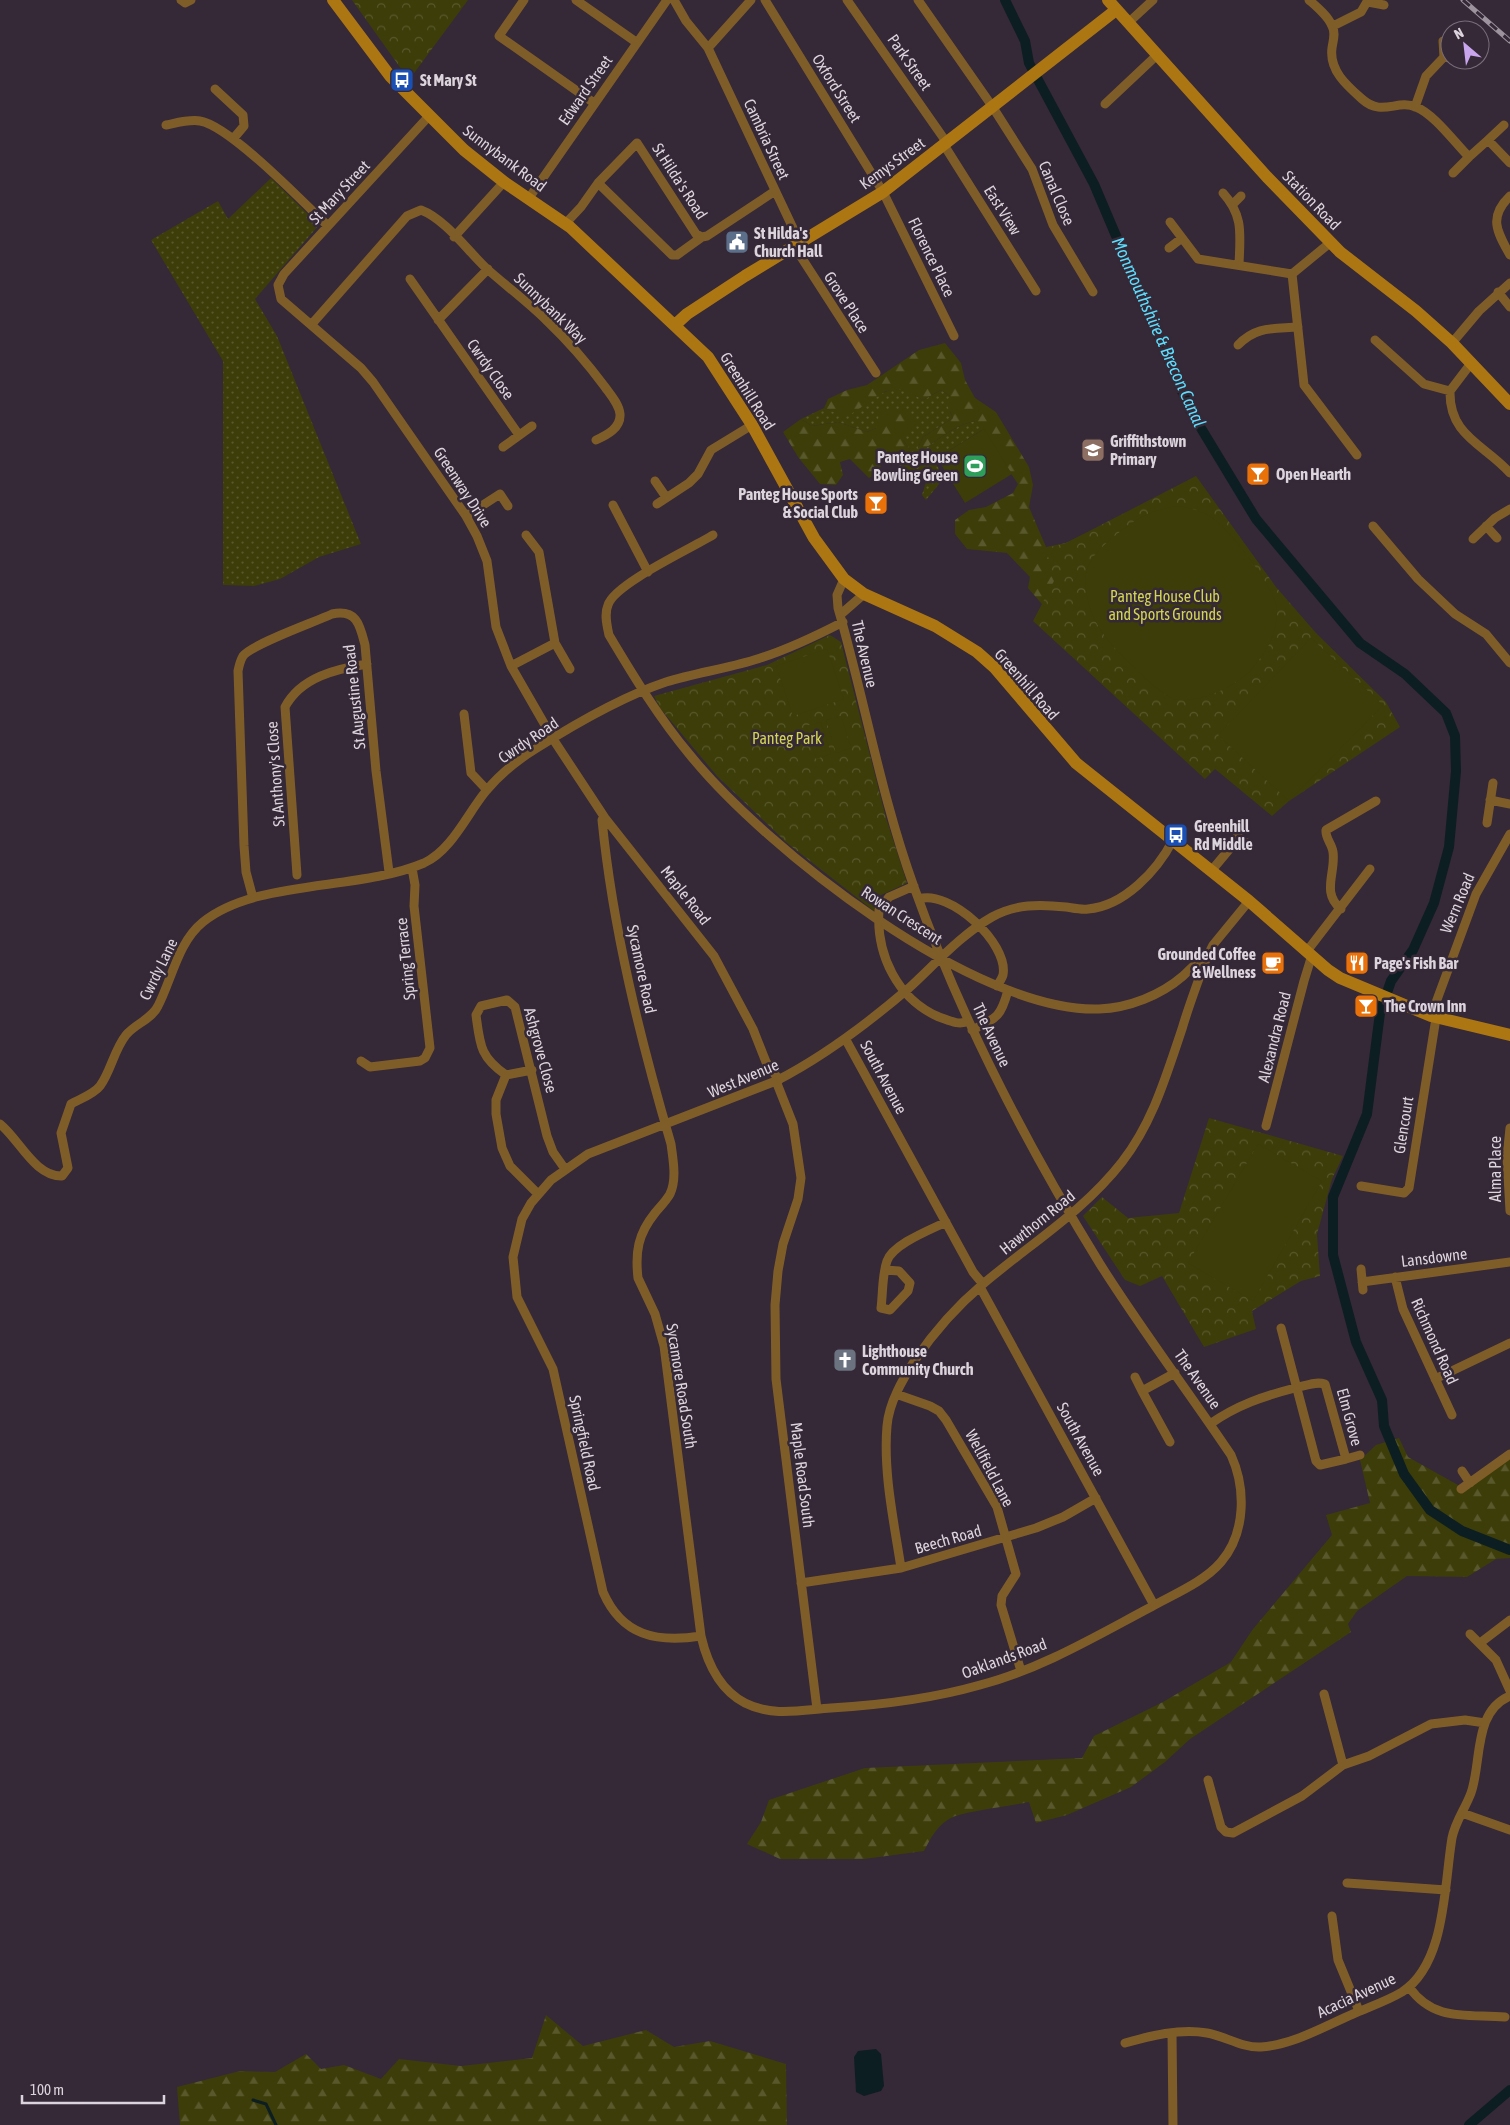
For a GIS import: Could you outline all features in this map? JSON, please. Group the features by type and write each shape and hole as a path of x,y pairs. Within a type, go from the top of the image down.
{"street":[{"path":"181,0 185,3 191,0"},
{"name":"Sunnybank Road","path":"332,0 390,76 464,150 504,182 565,224 675,325"},
{"path":"524,0 499,36 594,103"},
{"path":"576,0 636,42"},
{"name":"Edward Street","path":"529,198 666,0"},
{"name":"Cambria Street","path":"674,0 686,21 708,48 797,244"},
{"path":"708,48 751,0"},
{"name":"Oxford Street","path":"765,0 883,192"},
{"name":"Park Street","path":"847,0 945,144"},
{"name":"Canal Close","path":"918,0 992,106 1032,169 1053,225 1093,292"},
{"path":"1128,23 1153,0"},
{"path":"1310,0 1333,26 1334,36 1331,58 1333,66 1338,75 1362,99 1372,106 1382,108 1404,105 1415,107 1425,112 1469,157"},
{"path":"1333,26 1361,12 1368,1 1384,5"},
{"name":"Kemys Street","path":"675,325 687,314 883,192 1042,67 1112,5"},
{"name":"Station Road","path":"1112,5 1267,177 1330,242 1452,343 1510,404"},
{"path":"1104,104 1156,56"},
{"path":"1415,107 1426,76 1440,64"},
{"path":"215,89 243,114 244,126 233,139"},
{"name":"St Mary Street","path":"279,292 278,285 284,274 429,116"},
{"path":"166,125 198,120 214,125 233,139 328,226"},
{"path":"1453,173 1504,125"},
{"path":"1488,140 1510,163"},
{"name":"St Hilda's Road","path":"598,183 637,143 696,234 702,237 707,236 775,192"},
{"name":"East View","path":"945,144 1036,291"},
{"path":"454,236 504,182"},
{"path":"565,224 581,207 598,183 672,255 677,255 702,237"},
{"name":"Florence Place","path":"883,192 954,336"},
{"path":"1223,193 1233,204 1240,221 1239,265"},
{"path":"1233,204 1241,196"},
{"path":"1510,196 1501,205 1496,216 1496,227 1510,255"},
{"name":"Sunnybank Way","path":"311,326 407,216 421,210 434,215 488,269 547,320 597,376 613,398 620,413 619,420 616,427 608,435 596,440"},
{"path":"1170,222 1198,259 1292,274 1330,242"},
{"path":"1169,248 1182,238"},
{"name":"Grove Place","path":"797,244 876,373"},
{"path":"438,320 488,269"},
{"path":"1292,274 1304,385 1357,455"},
{"name":"Cwrdy Close","path":"410,279 519,435"},
{"path":"1452,343 1478,311 1498,292 1510,284"},
{"name":"Greenway Drive","path":"279,292 281,299 361,368 373,382 466,516 477,536 486,561 496,627 511,666 553,739"},
{"path":"1498,292 1510,306"},
{"name":"Greenhill Road","path":"675,325 708,357 752,425 814,538 844,580 864,594 892,609 936,626 977,652 995,668 1076,763 1212,870 1340,978 1433,1017 1510,1035"},
{"path":"1242,326 1248,334"},
{"path":"1238,345 1248,334 1269,329 1298,327"},
{"path":"1376,340 1424,384 1450,391"},
{"path":"1472,362 1450,391 1453,414 1464,434 1510,473"},
{"path":"656,504 689,483 698,474 711,450 752,425"},
{"path":"503,447 532,426"},
{"path":"656,481 666,497"},
{"path":"466,516 500,494 508,506"},
{"path":"612,505 648,572"},
{"path":"1473,539 1486,526 1510,509"},
{"path":"1373,526 1418,579 1455,614 1486,634 1510,662"},
{"path":"1486,526 1497,538"},
{"path":"526,535 543,550 555,643 570,669"},
{"path":"643,692 609,635 606,616 608,604 613,595 623,586 713,536"},
{"name":"The Avenue","path":"844,580 837,595 841,619 890,813 914,886 970,1026 1024,1133 1100,1264 1231,1455"},
{"name":"Cwrdy Road","path":"253,898 348,883 412,868 437,855 487,790 513,765 553,739 643,692 678,679 756,660 813,638 841,619 864,594"},
{"name":"St Augustine Road","path":"253,898 246,872 244,846 238,681 240,662 244,655 256,647 332,614 343,612 352,616 362,630 376,771 389,872"},
{"path":"511,666 555,643"},
{"name":"St Anthony's Close","path":"297,875 285,707 297,689 342,668 366,664"},
{"name":"Rowan Crescent","path":"643,692 690,756 748,815 803,863 878,920 942,958 997,986 1038,1001 1062,1007 1102,1009 1153,995 1182,977 1200,959 1206,957"},
{"path":"464,714 471,773 487,790"},
{"name":"Maple Road","path":"553,739 605,818 714,956 754,1029 766,1062 778,1081 793,1124 800,1178 798,1199 783,1244"},
{"path":"1486,823 1493,783"},
{"path":"1490,800 1510,804"},
{"path":"1341,909 1331,898 1329,885 1334,854 1326,836 1326,830 1376,801"},
{"name":"Sycamore Road","path":"605,818 602,820 604,847 619,938 645,1053 666,1125"},
{"path":"1212,870 1237,840 1239,827"},
{"name":"Wern Road","path":"1433,1017 1476,894 1510,834"},
{"name":"West Avenue","path":"538,1194 565,1169 594,1152 778,1081 846,1040 978,927 992,918 1025,905 1087,910 1120,900 1130,893 1142,880 1173,840"},
{"path":"1237,840 1247,843"},
{"name":"Spring Terrace","path":"361,1061 370,1067 420,1060 425,1058 430,1048 412,868"},
{"path":"1310,953 1370,869"},
{"path":"914,886 889,897 879,910 878,920 886,963 911,999 935,1015 952,1022 970,1026 999,1014 1005,1005 1008,990"},
{"path":"919,899 928,897 943,899 968,916 978,927 993,944 1001,962 1003,975 997,986"},
{"name":"Cwrdy Lane","path":"0,1124 37,1165 52,1176 62,1176 68,1168 61,1134 72,1104 99,1088 126,1035 157,1010 190,936 203,922 253,898"},
{"name":"Hawthorn Road","path":"901,1568 888,1469 887,1424 896,1394 905,1376 942,1324 981,1286 1071,1213 1104,1183 1140,1139 1158,1100 1206,957 1213,945 1249,901"},
{"name":"Alexandra Road","path":"1266,1126 1310,953"},
{"name":"Ashgrove Close","path":"506,1075 493,1066 483,1053 476,1015 481,1006 507,1000 512,1003 532,1070 547,1136 553,1152 565,1169"},
{"name":"Glencourt","path":"1361,1186 1394,1193 1404,1193 1409,1188 1433,1017"},
{"name":"South Avenue","path":"846,1040 1154,1605"},
{"path":"532,1070 506,1075 496,1100 496,1114 502,1148 510,1166 538,1194"},
{"name":"Sycamore Road South","path":"666,1125 672,1151 673,1182 670,1194 642,1231 637,1245 636,1263 638,1278 655,1314 664,1346 701,1636"},
{"name":"Alma Place","path":"1510,1128 1507,1157 1510,1211"},
{"name":"Springfield Road","path":"538,1194 522,1219 516,1237 513,1257 514,1278 524,1314 548,1355 553,1369 603,1592 609,1607 626,1624 654,1638 670,1640 701,1636"},
{"path":"885,1270 899,1271 910,1283 908,1291 890,1310 881,1308 885,1270 888,1259 900,1246 946,1222"},
{"name":"Maple Road South","path":"783,1244 775,1305 776,1379 817,1709"},
{"name":"Lansdowne","path":"1361,1269 1362,1286 1395,1277 1510,1262"},
{"name":"Richmond Road","path":"1395,1277 1403,1308 1452,1415"},
{"name":"Elm Grove","path":"1281,1328 1316,1461 1320,1465 1360,1456"},
{"path":"1435,1379 1510,1343"},
{"path":"1142,1391 1175,1373"},
{"path":"1135,1377 1170,1442"},
{"name":"Elm Grove","path":"1210,1424 1245,1403 1319,1382 1325,1384 1346,1459"},
{"name":"Wellfield Lane","path":"896,1394 930,1406 939,1412 946,1420 996,1507 1016,1574 1002,1596 1001,1605 1021,1671"},
{"path":"1461,1489 1510,1454"},
{"name":"Oaklands Road","path":"701,1636 706,1657 717,1677 728,1691 745,1703 781,1712 916,1700 981,1685 1021,1671 1065,1652 1154,1605 1213,1570 1228,1551 1238,1524 1242,1494 1236,1467 1231,1455"},
{"path":"1462,1471 1470,1483"},
{"name":"Beech Road","path":"801,1583 901,1568 1006,1538 1062,1517 1096,1498"},
{"path":"1480,1644 1510,1620"},
{"path":"1470,1634 1501,1668 1510,1691"},
{"path":"1324,1694 1343,1766"},
{"name":"Acacia Avenue","path":"1125,2043 1172,2033 1206,2033 1260,2047 1296,2039 1359,2012 1409,1987 1424,1970 1431,1952 1446,1890 1453,1833 1472,1789 1485,1723 1497,1704 1510,1696"},
{"path":"1208,1780 1221,1827 1233,1833 1302,1796 1343,1766 1369,1756 1436,1722 1466,1720 1485,1723"},
{"path":"1462,1814 1510,1830"},
{"path":"1347,1883 1446,1890"},
{"path":"1332,1916 1338,1960 1359,2012"},
{"path":"1409,1987 1422,2003 1442,2012 1505,2017"},
{"path":"1172,2033 1173,2125"}],"green space":[{"path":"352,0 468,0 409,80"},
{"path":"271,178 319,225 255,299 277,336 361,544 319,557 280,579 254,586 223,585 223,361 151,240 218,201 228,219"},
{"path":"945,343 961,363 965,380 975,398 996,412 1029,467 1033,485 1029,507 1046,547 1066,543 1084,534 1047,610 1028,588 1030,577 1007,553 967,549 955,534 955,520 969,510 986,507 1013,493 1018,484 976,421 943,435 926,448 918,448 923,437 953,418 946,403 950,396 941,390 923,400 904,389 886,391 851,414 838,414 824,408 828,399 847,390 867,385 919,350"},
{"path":"905,389 923,400 941,390 950,396 950,412 953,418 923,437 918,448 926,448 962,425 976,421 984,429 937,458 936,464 944,478 926,500 922,495 926,482 916,469 913,454 903,440 876,428 867,432 838,422 812,426 801,419 824,408 835,412 851,412 887,391"},
{"path":"892,409 909,412 916,422 903,440 913,454 916,469 910,473 882,454 880,472 869,478 850,459 840,462 843,475 836,485 820,484 798,457 783,432 801,419 812,426 838,422 867,432 876,428 880,410"},
{"name":"Panteg House Bowling Green","path":"984,429 1012,474 965,503 937,458"},
{"name":"Panteg House Club and Sports Grounds","path":"1196,476 1276,587 1316,633 1386,702 1400,727 1289,801 1272,816 1215,769 1205,779 1033,621 1054,581 1046,548 1066,543"},
{"path":"1176,506 1207,515 1229,533 1251,560 1270,589 1277,611 1271,641 1264,653 1248,672 1220,691 1188,700 1178,700 1161,692 1118,652 1096,623 1091,612 1086,588 1086,575 1090,562 1107,543 1130,524 1144,516 1158,510"},
{"name":"Panteg Park","path":"830,635 841,642 886,818 907,883 879,896 874,911 787,843 717,776 660,708 654,696 767,665"},
{"path":"1311,638 1383,705 1289,801 1218,735"},
{"path":"827,649 844,699 793,716 776,666"},
{"path":"841,716 851,748 836,753 826,720"},
{"path":"821,722 831,754 816,759 806,726"},
{"path":"1209,1118 1343,1156 1332,1179 1317,1234 1320,1276 1301,1281 1252,1311 1256,1329 1204,1347 1162,1276 1140,1286 1125,1280 1083,1216 1102,1197 1128,1218 1179,1213"},
{"path":"1258,1144 1322,1181 1253,1301 1188,1263"},
{"path":"1399,1438 1408,1457 1458,1485 1474,1484 1510,1458 1510,1558 1496,1559 1467,1577 1407,1576 1357,1611 1348,1624 1351,1632 1190,1739 1165,1762 1131,1787 1067,1815 1036,1823 1029,1802 967,1813 951,1818 942,1824 924,1851 864,1859 780,1859 747,1844 761,1822 769,1800 865,1768 1082,1758 1094,1736 1163,1702 1231,1662 1253,1629 1332,1535 1326,1515 1370,1503 1360,1460 1376,1445"},
{"path":"546,2015 583,2046 646,2030 674,2047 710,2041 786,2064 787,2125 180,2125 177,2087 240,2071 275,2072 306,2054 321,2069 344,2065 381,2079 399,2059 461,2066 532,2058"}],"shaded area":[{"path":"876,2049 881,2054 884,2086 881,2091 864,2096 856,2092 854,2057 858,2051"}],"waterway":[{"name":"Monmouthshire & Brecon Canal","path":"1005,0 1025,41 1029,63 1094,184 1190,410 1256,519 1360,643 1405,674 1446,713 1455,736 1456,771 1449,847 1434,903 1413,950 1391,981 1380,1013 1367,1114 1333,1197 1333,1255 1356,1342 1382,1400 1384,1426 1404,1474 1430,1510 1462,1531 1510,1550"},
{"name":"Monmouthshire & Brecon Canal","path":"1469,2125 1510,2090"},
{"path":"253,2100 266,2104 276,2125"}],"railway":[{"path":"1463,0 1510,41"}],"place":[{"name":"St Mary St","path":"402,80"},
{"name":"St Hilda's Church Hall","path":"737,242"},
{"name":"Griffithstown Primary","path":"1093,450"},
{"name":"Panteg House Bowling Green","path":"975,466"},
{"name":"Open Hearth","path":"1258,474"},
{"name":"Panteg House Sports & Social Club","path":"876,503"},
{"name":"Greenhill Rd Middle","path":"1176,835"},
{"name":"Grounded Coffee & Wellness","path":"1273,963"},
{"name":"Page's Fish Bar","path":"1357,963"},
{"name":"The Crown Inn","path":"1366,1006"},
{"name":"Lighthouse Community Church","path":"845,1360"}]}
